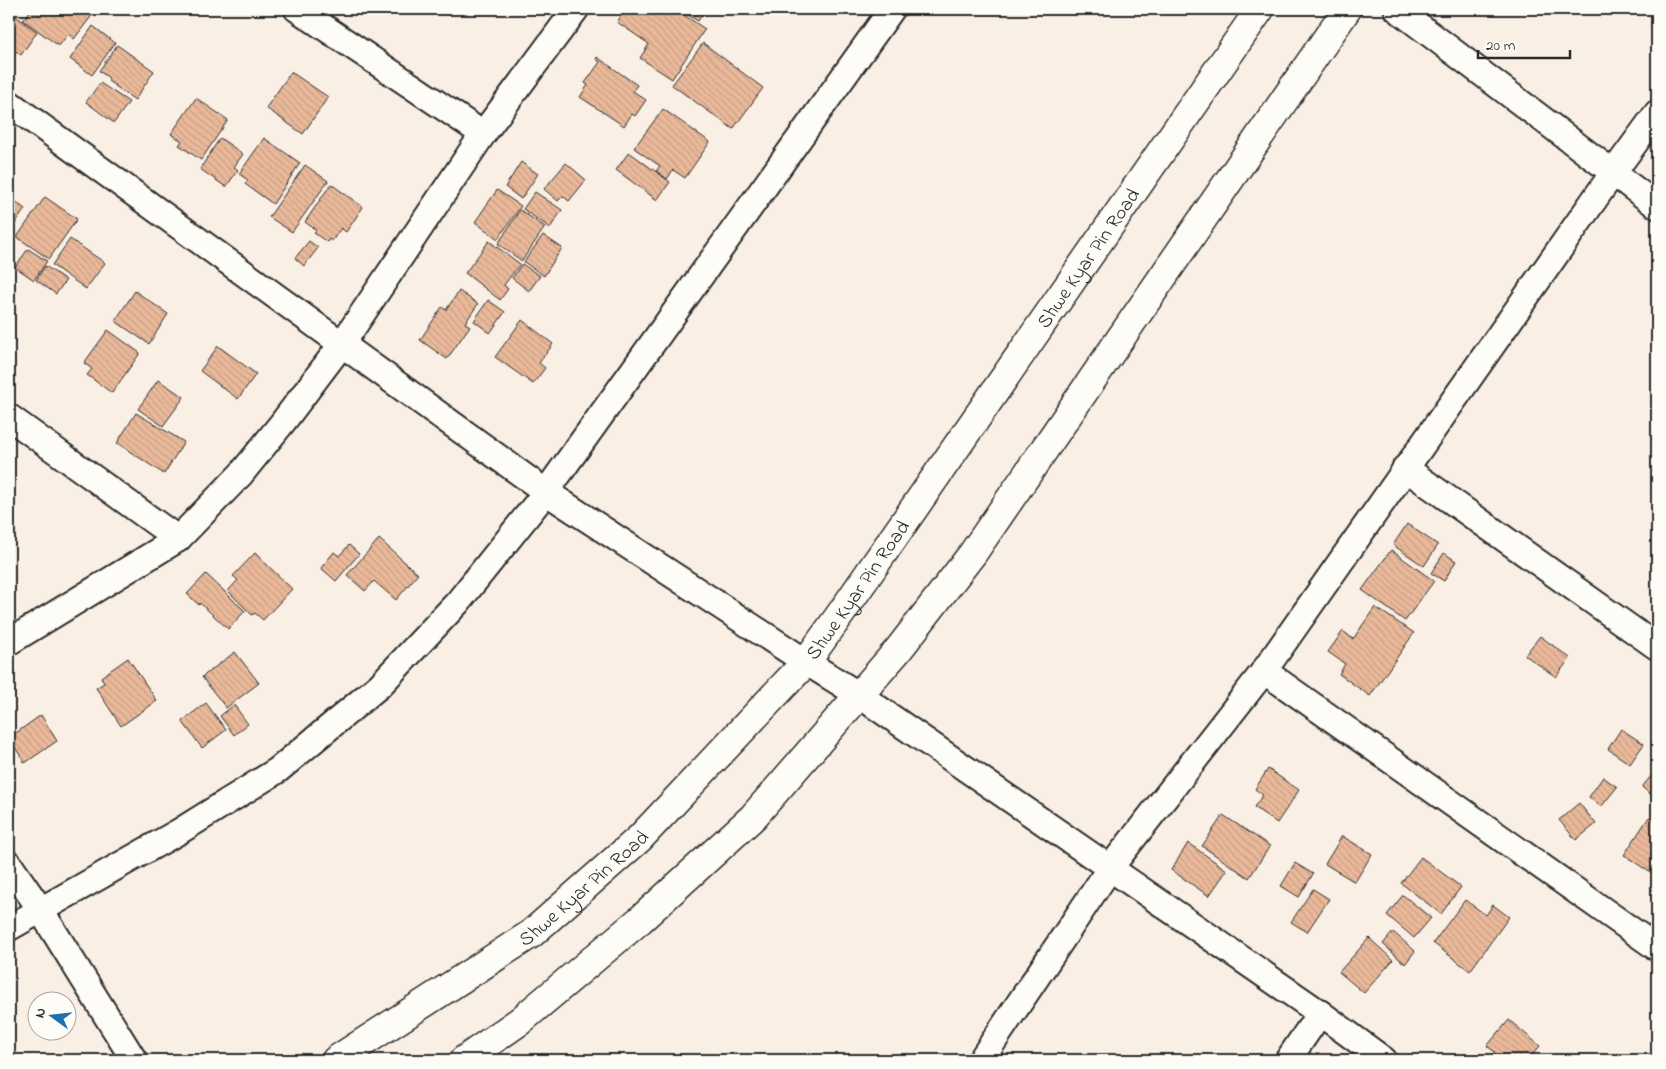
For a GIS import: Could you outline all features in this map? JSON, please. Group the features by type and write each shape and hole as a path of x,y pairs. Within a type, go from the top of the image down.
{"street":[{"path":"297,9 483,134"},
{"path":"9,642 178,539 241,474 342,344 483,134 576,9"},
{"path":"9,928 180,831 278,770 380,685 458,602 546,492 892,9"},
{"name":"Shwe Kyar Pin Road","path":"336,1060 530,934 640,838 806,662 854,596 1260,9"},
{"path":"464,1060 520,1021 617,939 753,817 898,649 972,553 1347,9"},
{"path":"1397,9 1657,206"},
{"path":"9,103 546,492 859,695 1320,1013 1384,1060"},
{"path":"982,1060 1110,868 1264,671 1405,468 1657,113"},
{"path":"9,417 178,539"},
{"path":"1405,468 1657,647"},
{"path":"1264,671 1657,948"},
{"path":"9,864 40,909 134,1060"},
{"path":"1288,1060 1320,1013"}],"building":[{"path":"32,9 86,9 93,14 74,39 68,34 59,46 23,20"},
{"path":"626,9 675,9 705,29 672,79 640,58 649,44 617,22"},
{"path":"678,9 706,9 698,21"},
{"path":"9,11 37,32 21,55 9,46"},
{"path":"93,26 115,43 92,75 70,59"},
{"path":"703,43 763,88 733,129 672,85"},
{"path":"117,45 154,71 135,100 108,81 109,78 99,71"},
{"path":"597,57 637,85 633,91 646,100 635,116 632,114 624,126 580,97 588,85 585,83 600,62 596,59"},
{"path":"291,72 328,97 303,134 266,108"},
{"path":"100,83 129,102 114,123 86,102"},
{"path":"196,98 228,120 201,160 179,145 182,141 171,134"},
{"path":"663,109 710,142 685,178 673,170 667,179 656,171 660,166 634,148"},
{"path":"220,138 243,154 234,167 238,170 226,187 200,169"},
{"path":"264,138 300,163 273,204 245,184 248,180 239,174"},
{"path":"629,152 670,182 657,200 616,170"},
{"path":"521,162 538,174 521,199 505,187"},
{"path":"566,163 586,180 569,201 563,196 558,201 544,189"},
{"path":"305,165 328,181 292,232 269,217"},
{"path":"331,184 363,207 346,232 341,228 332,241 329,239 327,242 314,233 316,230 305,222"},
{"path":"497,190 521,206 498,239 475,222"},
{"path":"535,192 562,210 550,228 523,209"},
{"path":"9,197 25,209 9,232"},
{"path":"45,197 77,219 49,259 17,237"},
{"path":"520,210 545,227 522,261 498,244"},
{"path":"543,235 562,248 544,276 524,262"},
{"path":"70,239 105,263 86,289 52,265"},
{"path":"309,241 318,248 304,266 295,258"},
{"path":"489,241 520,264 504,285 508,289 500,300 465,273"},
{"path":"28,249 47,261 34,280 15,267"},
{"path":"522,264 540,276 529,291 512,278"},
{"path":"45,266 66,280 56,294 36,280"},
{"path":"135,291 168,314 149,344 115,321"},
{"path":"459,291 478,304 465,323 470,326 447,359 420,340 442,307 446,310"},
{"path":"488,300 505,312 490,333 474,321"},
{"path":"522,320 553,344 539,363 545,368 533,384 495,357"},
{"path":"108,330 140,353 112,393 87,375 92,369 84,363"},
{"path":"218,346 256,374 238,399 200,371"},
{"path":"158,380 184,397 163,426 138,409"},
{"path":"136,413 184,442 164,474 117,443"},
{"path":"1407,524 1438,545 1424,566 1393,545"},
{"path":"379,539 418,574 396,600 374,581 365,591 347,575"},
{"path":"349,545 359,554 336,581 321,568 334,552 339,556"},
{"path":"1391,550 1434,581 1405,621 1362,590"},
{"path":"255,553 292,589 263,620 255,613 252,615 228,591 238,580 233,576"},
{"path":"1444,553 1456,561 1444,581 1431,573"},
{"path":"206,574 245,611 228,629 200,603 199,605 187,594"},
{"path":"1375,607 1414,633 1370,696 1339,674 1345,664 1328,652 1343,631 1353,639"},
{"path":"1540,636 1570,658 1556,677 1525,655"},
{"path":"235,652 259,683 226,708 202,677"},
{"path":"128,658 157,701 121,726 96,688 104,683 101,677"},
{"path":"206,703 226,730 202,748 182,721"},
{"path":"234,705 248,724 234,735 220,716"},
{"path":"41,715 57,741 25,763 9,738"},
{"path":"1621,729 1644,744 1630,764 1608,749"},
{"path":"1268,769 1299,790 1277,823 1254,807 1263,795 1255,789"},
{"path":"1657,769 1657,800 1642,787"},
{"path":"1603,777 1617,787 1601,807 1589,797"},
{"path":"1579,803 1596,824 1576,840 1559,820"},
{"path":"1223,815 1270,846 1249,878 1202,846"},
{"path":"1649,817 1657,822 1657,877 1624,855"},
{"path":"1342,836 1372,854 1355,882 1325,864"},
{"path":"1188,843 1227,870 1209,896 1171,870"},
{"path":"1421,857 1461,887 1441,914 1401,883"},
{"path":"1295,863 1313,874 1299,897 1281,886"},
{"path":"1313,889 1329,899 1307,932 1291,922"},
{"path":"1403,895 1431,918 1414,938 1387,915"},
{"path":"1465,900 1486,915 1493,905 1509,917 1470,971 1433,943"},
{"path":"1393,932 1415,951 1405,964 1383,944"},
{"path":"1369,938 1393,960 1364,993 1339,972"},
{"path":"1509,1020 1540,1046 1528,1060 1489,1059 1495,1052 1487,1046"}]}
